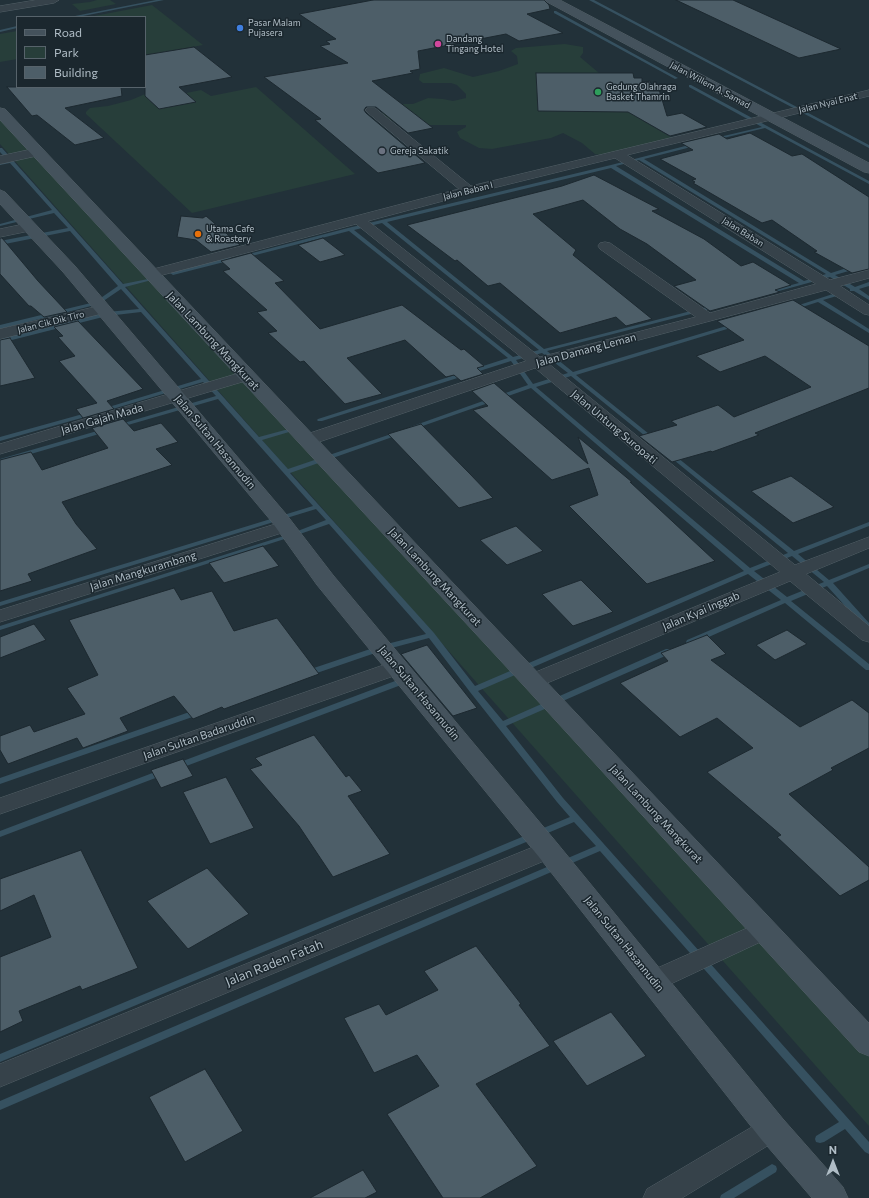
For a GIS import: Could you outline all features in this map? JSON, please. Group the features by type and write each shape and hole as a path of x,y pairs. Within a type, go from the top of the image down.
{"street":[{"path":"0,9 54,0"},
{"name":"Jalan Willem A. Samad","path":"551,0 869,169"},
{"name":"Jalan Willem A. Samad","path":"572,0 869,156"},
{"name":"Jalan Nyai Enat","path":"788,113 869,93"},
{"path":"371,110 469,190"},
{"name":"Jalan Lambung Mangkurat","path":"0,112 533,681 869,1043"},
{"name":"Jalan Baban I","path":"151,274 358,218 788,113"},
{"path":"1,160 37,152"},
{"name":"Jalan Baban","path":"616,154 869,311"},
{"name":"Jalan Sultan Hasannudin","path":"0,194 69,269 286,526 325,580 548,850 772,1130 832,1198"},
{"name":"Jalan Untung Suropati","path":"358,218 537,362 869,636"},
{"path":"0,234 29,227"},
{"path":"605,246 708,318"},
{"name":"Jalan Damang Leman","path":"307,440 537,362 708,318 821,281 869,274"},
{"name":"Jalan Cik Dik Tiro","path":"0,334 103,309"},
{"name":"Jalan Gajah Mada","path":"0,449 246,376"},
{"name":"Jalan Mangkurambang","path":"0,616 286,526"},
{"name":"Jalan Kyai Inggab","path":"533,681 869,542"},
{"name":"Jalan Sultan Badaruddin","path":"0,806 398,668"},
{"name":"Jalan Raden Fatah","path":"0,1076 548,850"},
{"path":"653,981 763,930"},
{"path":"656,1198 772,1130"}],"green space":[{"path":"97,0 110,0 116,4 80,11 72,4 90,2"},
{"path":"152,5 203,45 169,51 146,58 146,16 94,16"},
{"path":"16,31 16,59 0,62 0,34"},
{"path":"565,44 583,47 583,53 580,57 599,73 537,73 538,111 632,112 645,122 674,139 600,155 595,154 582,143 563,133 551,138 492,149 479,148 460,138 457,132 466,127 466,125 401,125 386,118 378,106 381,104 413,104 428,98 453,101 466,98 466,94 457,85 451,83 423,83 419,80 420,74 444,68 473,77 499,71 518,64 517,56 511,51 516,48"},
{"path":"256,87 355,174 192,213 86,114 90,108 108,106 131,100 150,92 150,101 159,109 195,102 186,93 201,90 211,96"},
{"path":"0,116 869,1053 869,1126 0,144"}],"building":[{"path":"373,0 544,0 549,5 550,9 527,14 563,33 519,41 506,34 418,51 420,69 410,71 413,73 372,81 433,128 408,133 376,107 366,107 364,110 366,113 425,163 378,173 315,120 321,119 264,77 348,63 320,46 330,44 326,41 336,39 299,14"},
{"path":"676,0 733,0 841,49 799,58"},
{"path":"194,47 232,77 179,87 196,102 159,109 145,96 146,55"},
{"name":"Gedung Olahraga Basket Thamrin","path":"536,73 633,73 634,78 642,78 642,82 650,81 652,86 658,86 667,116 682,113 707,127 670,136 628,112 538,111"},
{"path":"7,87 121,88 122,96 65,108 104,138 75,145 37,115 32,116"},
{"path":"750,133 792,156 802,154 869,197 869,269 852,273 814,252 817,251 772,220 762,223 693,183 695,182 692,180 696,179 660,159 693,150 681,143 719,134 727,139"},
{"path":"594,175 659,209 652,211 704,239 741,266 753,262 791,285 775,290 780,292 710,311 674,286 696,280 647,244 620,229 583,200 533,214 576,250 573,255 652,319 626,326 616,317 560,333 500,283 488,286 457,260 455,261 407,225 562,186"},
{"path":"181,216 203,218 206,216 240,245 211,252 196,240 177,237"},
{"path":"0,238 2,238 38,281 67,312 44,317 29,306 0,274"},
{"path":"323,238 345,255 320,262 298,245"},
{"path":"251,253 284,281 275,283 320,329 402,305 461,350 464,349 484,366 477,368 483,374 461,381 454,375 446,377 405,340 347,358 382,394 345,404 304,361 300,362 268,333 277,331 257,312 267,310 223,271 230,269 221,261"},
{"path":"793,300 869,346 869,388 755,433 759,435 712,452 711,451 672,462 639,436 677,425 671,421 718,405 734,417 811,387 765,356 720,372 696,356 744,340 717,321"},
{"path":"78,321 143,389 107,401 114,409 83,418 76,409 97,403 59,361 75,356 58,337 63,336 54,327"},
{"path":"10,338 35,378 0,386 0,340"},
{"path":"494,383 588,464 578,437 632,482 630,482 715,561 647,584 569,506 598,495 589,468 552,480 473,410 488,406 472,391"},
{"path":"123,419 134,431 161,423 178,442 156,449 172,465 62,502 76,524 97,549 28,574 32,581 0,591 0,460 31,452 42,470 108,448 92,428"},
{"path":"421,424 493,498 459,508 388,434"},
{"path":"791,476 834,507 793,523 751,491"},
{"path":"516,526 543,551 507,565 480,540"},
{"path":"263,546 279,566 224,583 209,563"},
{"path":"581,580 613,612 573,626 542,594"},
{"path":"174,588 181,600 212,591 234,631 277,618 319,674 224,709 222,707 193,719 174,696 120,718 128,731 83,748 77,738 8,764 0,750 0,736 30,725 34,732 85,714 67,688 98,675 69,620"},
{"path":"34,624 46,640 0,658 0,637"},
{"path":"787,630 807,644 775,660 756,645"},
{"path":"707,635 726,654 711,660 800,727 852,700 869,713 869,748 831,768 833,770 789,794 869,867 869,880 840,896 777,837 781,835 707,772 753,748 717,718 680,737 620,683 668,661 661,653"},
{"path":"427,645 477,708 453,716 401,654"},
{"path":"314,735 346,777 349,775 362,791 348,796 390,854 333,877 299,826 250,769 262,765 255,758"},
{"path":"183,759 193,776 161,788 151,770"},
{"path":"226,777 254,828 210,844 183,792"},
{"path":"81,850 138,968 82,990 80,986 19,1011 23,1021 0,1032 0,957 51,937 34,895 0,911 0,879"},
{"path":"207,868 249,914 188,949 147,901"},
{"path":"476,946 521,1004 519,1005 550,1046 476,1084 537,1166 480,1198 443,1198 387,1114 439,1086 417,1055 374,1073 344,1018 379,1004 386,1015 438,990 424,971"},
{"path":"611,1012 646,1056 587,1086 553,1041"},
{"path":"205,1069 243,1131 185,1162 149,1097"},
{"path":"363,1170 377,1192 365,1198 310,1198"}],"waterway":[{"path":"77,16 162,0"},
{"path":"591,0 869,147"},
{"path":"555,12 676,78"},
{"path":"0,31 16,27"},
{"path":"690,86 869,183"},
{"path":"717,139 765,127"},
{"path":"612,166 697,144"},
{"path":"0,149 55,211"},
{"path":"640,159 831,275"},
{"path":"0,164 11,162"},
{"path":"383,221 612,166"},
{"path":"612,166 803,283"},
{"path":"0,225 55,211"},
{"path":"55,211 71,229"},
{"path":"350,229 383,221"},
{"path":"383,221 543,351"},
{"path":"0,243 71,229"},
{"path":"71,229 121,286"},
{"path":"244,256 350,229"},
{"path":"350,229 512,359"},
{"path":"173,273 230,259"},
{"path":"831,275 869,263"},
{"path":"803,283 831,275"},
{"path":"831,275 854,289"},
{"path":"121,286 146,280"},
{"path":"766,293 803,283"},
{"path":"854,289 869,284"},
{"path":"0,327 97,303 121,286"},
{"path":"121,286 258,440"},
{"path":"854,289 869,298"},
{"path":"819,300 842,293"},
{"path":"793,308 819,300"},
{"path":"819,300 869,331"},
{"path":"543,351 716,306"},
{"path":"0,341 107,314 142,310"},
{"path":"572,374 735,325"},
{"path":"512,359 543,351"},
{"path":"543,351 572,374"},
{"path":"320,420 512,359"},
{"path":"512,359 532,386"},
{"path":"532,386 572,374"},
{"path":"572,374 652,439"},
{"path":"104,410 204,380"},
{"path":"412,428 532,386"},
{"path":"532,386 749,571"},
{"path":"119,426 219,397"},
{"path":"0,439 90,414"},
{"path":"0,461 104,431"},
{"path":"258,440 287,431"},
{"path":"286,472 399,433"},
{"path":"258,440 286,472"},
{"path":"671,455 793,554"},
{"path":"286,472 330,521"},
{"path":"0,604 317,507"},
{"path":"0,628 292,535 330,521"},
{"path":"330,521 431,635"},
{"path":"793,554 869,524"},
{"path":"749,571 793,554"},
{"path":"793,554 829,583"},
{"path":"829,583 869,566"},
{"path":"474,690 749,571"},
{"path":"749,571 786,600"},
{"path":"786,600 829,583"},
{"path":"829,583 869,627"},
{"path":"690,642 786,600"},
{"path":"786,600 869,668"},
{"path":"308,673 382,648 431,635"},
{"path":"431,635 474,690"},
{"path":"501,725 669,651"},
{"path":"178,766 406,680"},
{"path":"474,690 501,725"},
{"path":"0,781 198,712"},
{"path":"501,725 560,800 846,1123"},
{"path":"0,834 163,772"},
{"path":"0,1058 575,818"},
{"path":"0,1106 601,847"},
{"path":"820,1139 846,1123"},
{"path":"846,1123 869,1149"},
{"path":"725,1198 772,1169"}],"place":[{"name":"Pasar Malam Pujasera","path":"240,28"},
{"name":"Dandang Tingang Hotel","path":"438,44"},
{"name":"Gedung Olahraga Basket Thamrin","path":"598,92"},
{"name":"Gereja Sakatik","path":"382,151"},
{"name":"Utama Cafe & Roastery","path":"198,234"}]}
